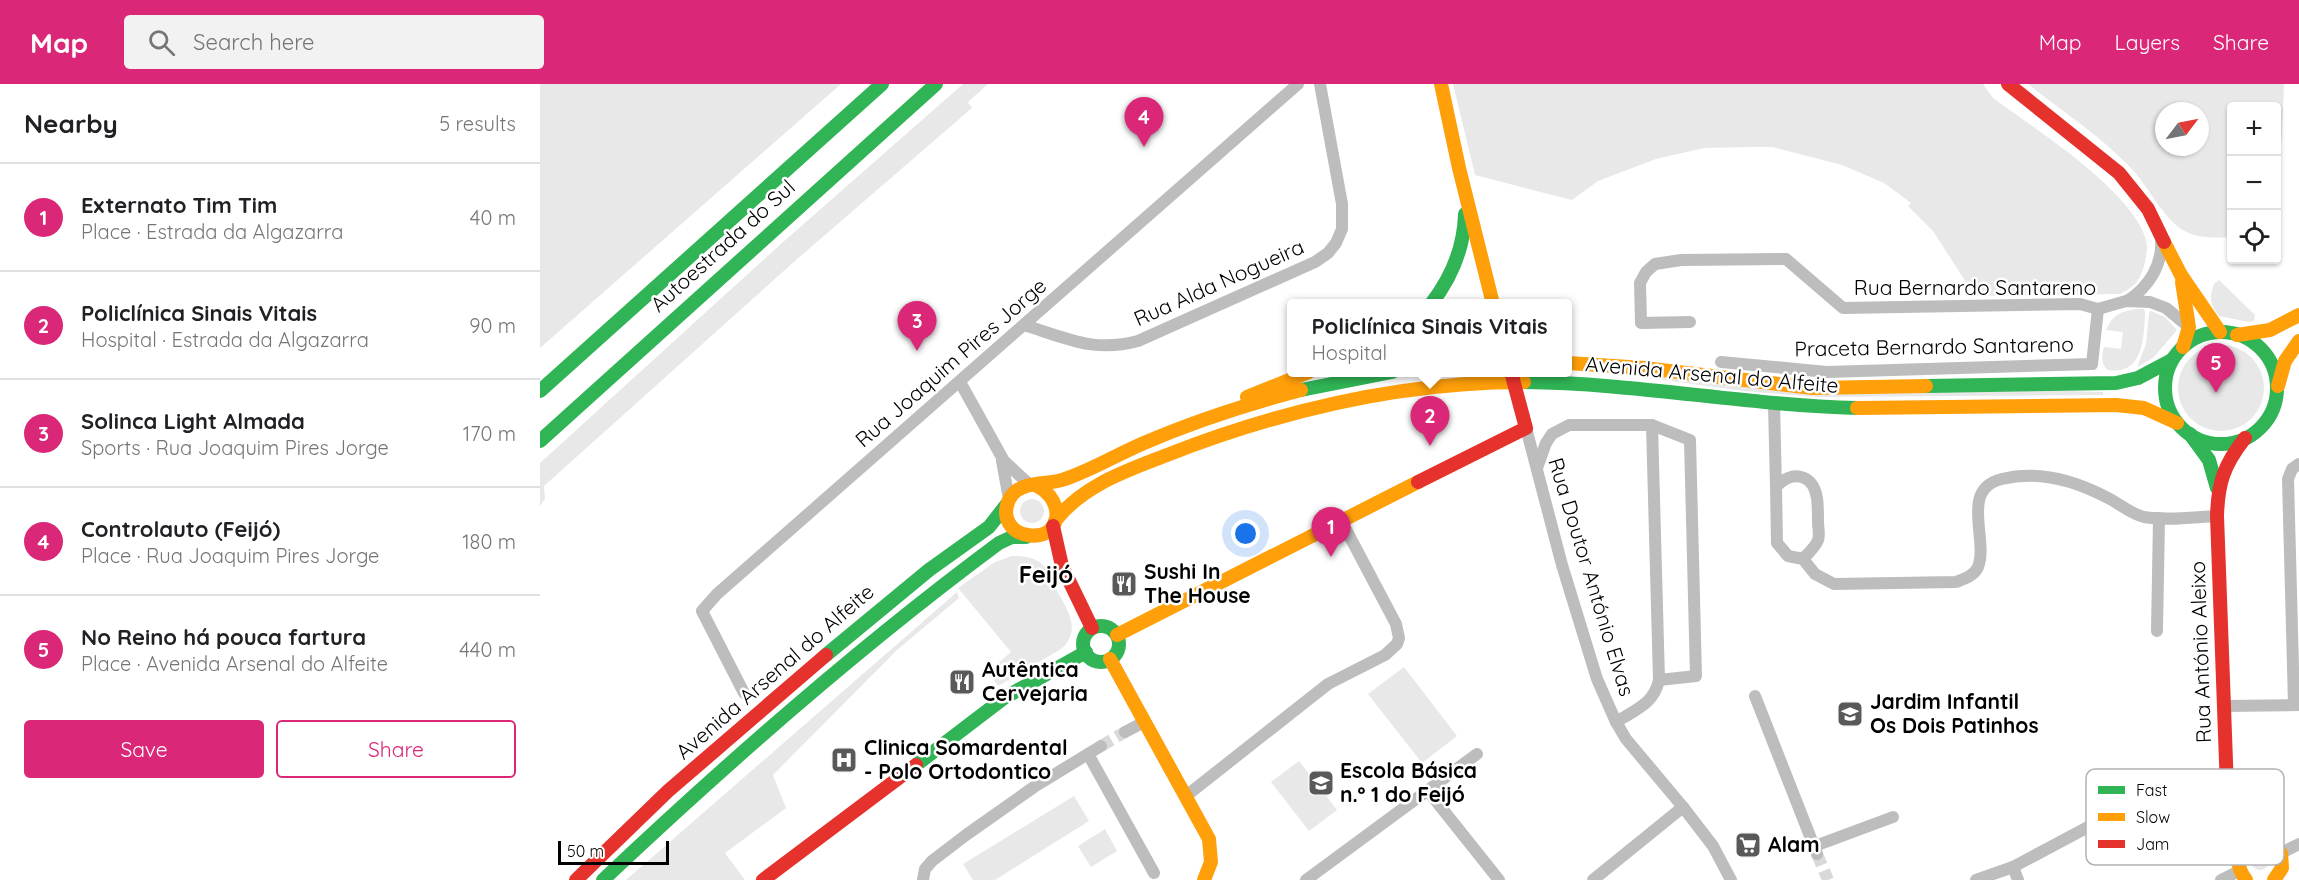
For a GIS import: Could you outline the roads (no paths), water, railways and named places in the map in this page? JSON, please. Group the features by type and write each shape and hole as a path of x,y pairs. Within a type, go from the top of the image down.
{"main road":[{"name":"Autoestrada do Sul","path":"540,391 882,84"},
{"name":"Autoestrada do Sul","path":"540,441 936,84"},
{"path":"1441,84 1459,168 1492,299"},
{"path":"2008,84 2095,152 2119,173 2137,194 2159,230 2181,275 2220,332"},
{"path":"1434,299 1453,269 1461,245 1465,219 1459,168"},
{"path":"2181,275 2188,327 2183,347"},
{"path":"2237,335 2269,330 2299,315"},
{"path":"2276,392 2272,368 2264,353 2252,342 2237,335 2220,332 2204,334 2183,347 2172,360 2166,376 2165,392 2169,408 2177,423 2190,434 2213,443 2229,443 2245,438 2259,429 2269,416 2276,392 2285,361 2299,341"},
{"name":"Avenida Arsenal do Alfeite","path":"1572,363 1644,368 1795,387 1856,388 2116,383 2138,378 2172,360"},
{"path":"1061,568 1028,537 1016,532 1009,524 1006,514 1008,501 1018,490 1067,479 1193,419 1297,377"},
{"path":"1116,456 1197,422 1264,400 1361,377"},
{"path":"1117,635 1526,428 1512,377"},
{"name":"Avenida Arsenal do Alfeite","path":"1054,524 1065,507 1076,498 1183,447 1234,429 1294,411 1383,392 1479,382 1569,383 1640,388 1774,404 1844,408 2116,405 2144,408 2177,423"},
{"name":"Rua António Aleixo","path":"2190,434 2209,460 2218,489"},
{"name":"Rua António Aleixo","path":"2226,769 2218,489 2227,460 2245,438"},
{"path":"1034,486 1049,493 1055,501 1057,511 1054,524 1055,548 1061,568 1092,628"},
{"name":"Avenida Arsenal do Alfeite","path":"576,880 668,791 881,608 989,527 1008,501"},
{"path":"1028,537 1041,536 1054,524"},
{"name":"Avenida Arsenal do Alfeite","path":"603,880 680,807 893,623 999,543 1012,537 1028,537"},
{"path":"1108,627 1117,635 1119,646 1110,659 1096,661 1086,652 1084,640 1092,628 1108,627"},
{"path":"763,880 996,704 1086,652"},
{"path":"1110,659 1193,812 1204,877"},
{"path":"2274,880 2282,865"}],"street":[{"name":"Rua Joaquim Pires Jorge","path":"744,693 702,611 717,594 1298,84"},
{"name":"Rua Alda Nogueira","path":"1024,325 1089,345 1118,346 1138,342 1315,262 1328,253 1336,243 1342,229 1342,204 1320,84"},
{"name":"Rua Bernardo Santareno","path":"2126,301 2145,286 2155,271 2161,252 2159,230"},
{"name":"Rua Bernardo Santareno","path":"1690,322 1641,323 1640,283 1646,272 1655,264 1681,260 1786,259 1843,308 2080,304 2098,309 2126,301 2143,301 2158,304 2173,313 2188,327"},
{"name":"Praceta Bernardo Santareno","path":"1721,362 1827,372 2092,364 2098,309"},
{"path":"960,382 1009,468 1034,486"},
{"path":"1774,404 1777,543 1788,556 1803,559 1815,574 1834,584 1956,582 1969,577 1978,567 1980,550 1977,507 1982,494 1994,481 2011,477 2052,478 2070,482 2101,494 2143,517 2217,516"},
{"path":"1537,469 1546,443 1552,434 1569,425 1652,425 1690,440 1696,675 1659,680"},
{"path":"1616,722 1649,701 1656,692 1659,680 1652,425"},
{"name":"Rua Doutor António Elvas","path":"1526,428 1562,565 1597,679 1616,722 1626,739 1713,846 1731,880"},
{"path":"998,451 1005,471 1008,501"},
{"path":"2224,706 2297,705 2288,479 2297,465"},
{"path":"1776,487 1783,479 1792,476 1804,477 1812,485 1817,496 1819,538 1814,548 1803,559"},
{"path":"2157,631 2159,518"},
{"path":"1186,796 1310,697 1343,675 1385,655 1397,644 1399,638 1396,624 1342,522"},
{"path":"1755,696 1816,850 1893,817"},
{"path":"1125,732 1144,722"},
{"path":"922,880 925,869 932,861 953,845 1034,787 1101,746"},
{"path":"1088,754 1154,873"},
{"path":"1306,880 1477,754"},
{"path":"1428,791 1499,880"},
{"path":"1593,880 1683,807"},
{"path":"1976,880 2013,867 2086,828"},
{"path":"2284,852 2299,844"},
{"path":"2013,867 2018,880"},
{"path":"2221,880 2243,876"}],"tunnel":[{"path":"1101,746 1125,732"},
{"path":"1817,854 1828,880"}],"place":[{"name":"Controlauto (Feijó)","path":"1144,147"},
{"name":"Solinca Light Almada","path":"917,351"},
{"name":"No Reino há pouca fartura","path":"2216,393"},
{"name":"Policlínica Sinais Vitais","path":"1430,446"},
{"name":"Externato Tim Tim","path":"1331,557"},
{"name":"Sushi In The House","path":"1124,584"},
{"name":"Autêntica Cervejaria","path":"962,682"},
{"name":"Jardim Infantil Os Dois Patinhos","path":"1850,714"},
{"name":"Clinica Somardental - Polo Ortodontico","path":"844,760"},
{"name":"Escola Básica n.º 1 do Feijó","path":"1321,783"},
{"name":"Alam","path":"1748,845"}],"district":[{"name":"Feijó","path":"1046,575"}]}
